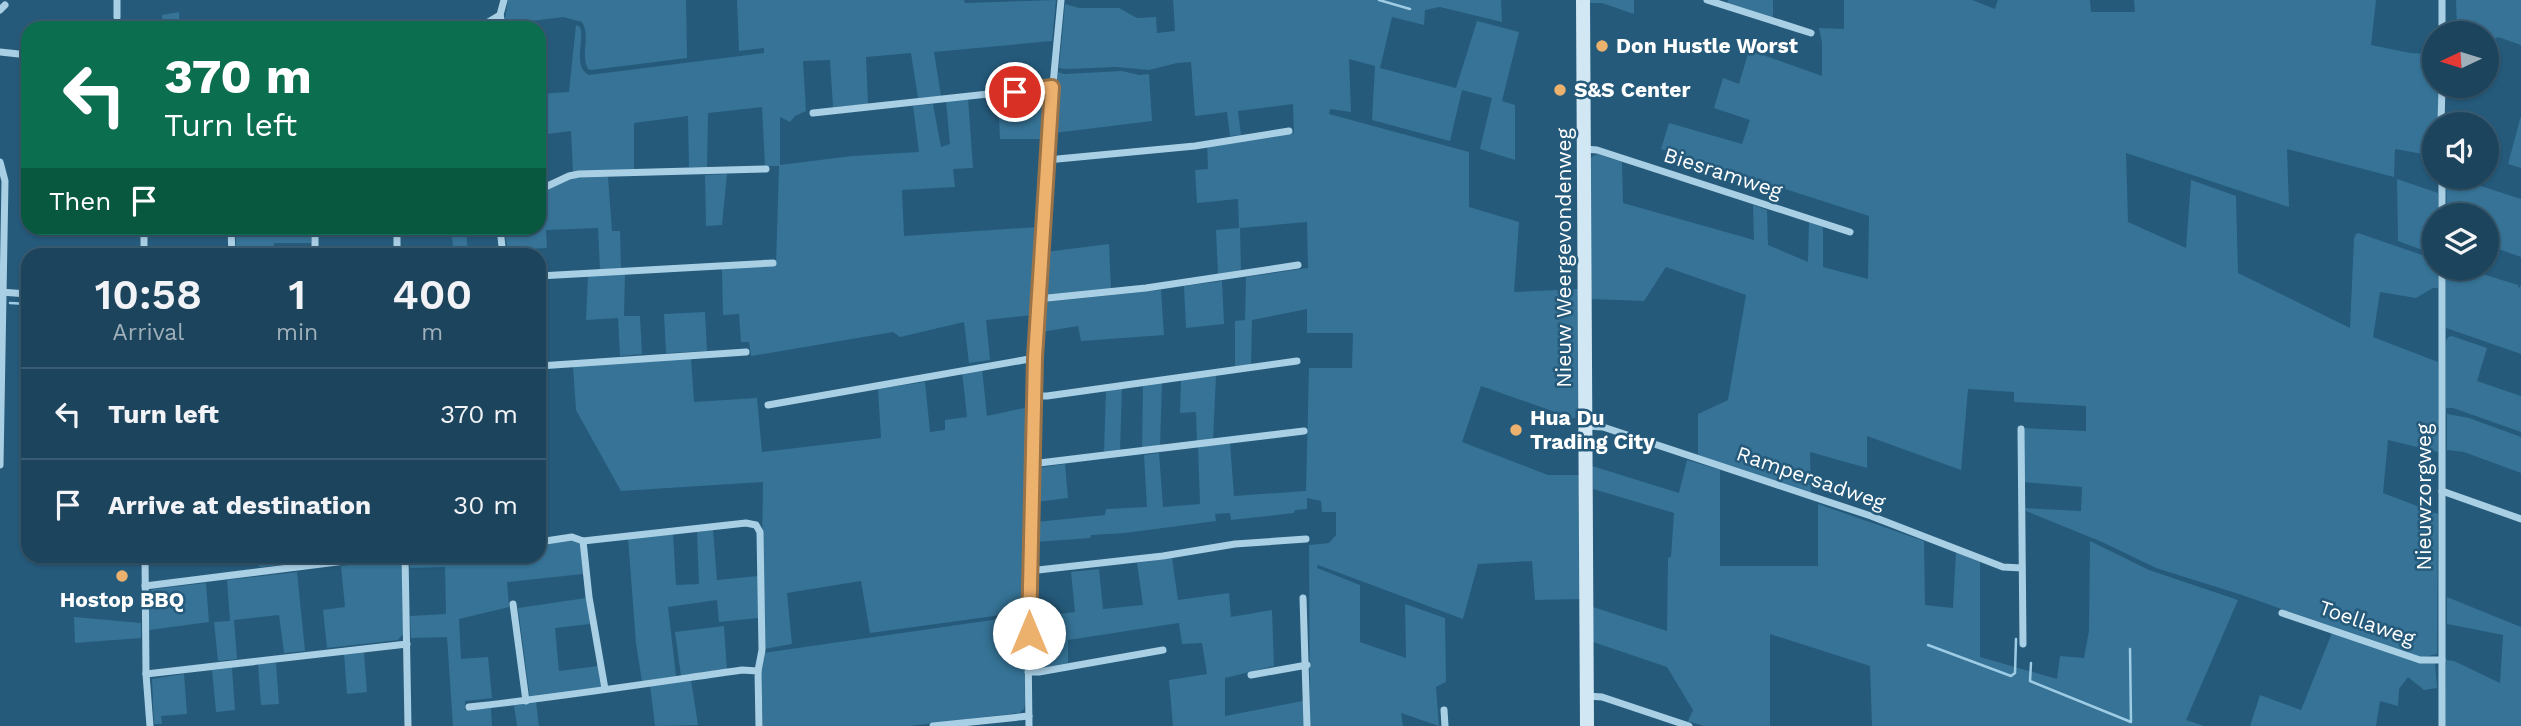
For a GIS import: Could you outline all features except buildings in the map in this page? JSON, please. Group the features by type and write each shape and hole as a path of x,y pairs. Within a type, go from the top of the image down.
{"street":[{"path":"117,0 117,17"},
{"path":"501,21 500,15 504,0"},
{"path":"1029,726 1029,571 1035,358 1052,87 1061,0"},
{"name":"Nieuw Weergevondenweg","path":"1583,0 1587,726"},
{"path":"1707,0 1811,33"},
{"path":"2442,0 2442,21"},
{"path":"490,21 500,15"},
{"path":"0,52 21,54"},
{"path":"813,113 1052,87"},
{"path":"1047,160 1205,145 1237,141 1244,136 1289,131"},
{"name":"Biesramweg","path":"1584,149 1597,150 1850,232"},
{"path":"0,163 5,181 0,465"},
{"path":"546,187 579,174 766,169"},
{"path":"546,276 774,262"},
{"path":"1038,299 1146,288 1298,265"},
{"name":"Nieuwzorgweg","path":"2442,280 2442,726"},
{"path":"1,292 21,293"},
{"path":"546,366 746,352"},
{"path":"768,405 1035,358"},
{"path":"1034,396 1297,361"},
{"name":"Rampersadweg","path":"1586,426 1603,427 1703,459 1871,516 2003,567 2022,568"},
{"path":"2021,429 2024,644"},
{"path":"1031,464 1304,431"},
{"path":"2442,491 2521,519"},
{"path":"546,541 572,537 583,541 747,523 755,525 760,532 762,650 758,671 759,726"},
{"path":"1029,571 1235,544 1306,540"},
{"path":"583,541 589,597 605,689"},
{"path":"145,563 146,674 150,726"},
{"path":"145,586 329,563"},
{"path":"405,563 408,726"},
{"path":"1303,598 1307,726"},
{"path":"513,604 526,701"},
{"name":"Toellaweg","path":"2282,613 2420,660 2442,660"},
{"path":"146,674 407,644"},
{"path":"1028,672 1163,650"},
{"path":"1251,675 1307,665"},
{"path":"468,707 579,695 742,670 758,671"},
{"path":"1587,696 1602,697 1689,726"},
{"path":"1444,710 1445,726"},
{"path":"933,726 1029,716"}],"shaded area":[{"path":"508,0 686,0 687,58 591,70 586,63 586,34 582,22 563,17 532,21 506,21"},
{"path":"737,0 964,0 965,3 1056,0 1052,41 934,52 941,96 918,98 911,53 866,57 868,104 833,107 830,60 803,61 806,111 795,116 790,122 780,117 780,165 852,156 919,152 913,106 933,104 941,147 950,144 946,101 968,98 973,168 953,169 955,187 902,190 904,236 1038,227 1033,315 986,320 990,360 969,363 964,322 900,337 893,332 751,356 749,342 741,342 739,314 723,315 722,268 776,265 779,166 765,166 762,107 708,113 707,167 689,167 688,116 634,123 634,170 573,172 571,131 546,134 546,94 569,92 576,25 580,27 581,33 581,66 589,75 764,53 764,48 739,51"},
{"path":"1173,0 1501,0 1502,22 1440,7 1425,10 1424,25 1392,17 1380,68 1456,88 1477,21 1519,32 1502,101 1515,105 1515,160 1480,149 1492,98 1462,90 1450,141 1372,120 1375,66 1349,59 1351,112 1330,109 1329,114 1469,152 1469,207 1519,222 1514,292 1578,289 1581,418 1572,418 1481,386 1462,442 1548,475 1580,475 1581,599 1535,600 1532,561 1478,564 1463,619 1318,565 1317,568 1360,585 1360,642 1406,658 1405,604 1445,618 1446,682 1436,687 1439,726 1401,713 1403,726 1310,726 1309,545 1329,543 1336,535 1336,512 1322,512 1321,501 1307,498 1307,509 1295,510 1294,513 1231,520 1230,513 1215,514 1216,521 1091,535 1090,538 1035,542 1036,522 1105,515 1106,509 1147,507 1144,455 1159,453 1163,507 1200,504 1198,447 1230,443 1234,496 1306,491 1309,368 1352,368 1353,333 1307,333 1307,309 1252,320 1251,365 1235,366 1235,321 1245,320 1246,277 1308,268 1307,222 1240,228 1241,270 1218,274 1216,230 1239,228 1238,199 1197,203 1195,170 1208,169 1207,144 1246,136 1294,133 1293,104 1238,111 1241,135 1230,136 1227,112 1195,116 1191,62 1149,70 1116,67 1059,68 1065,4 1079,8 1119,8 1137,18 1156,17 1157,33 1175,31"},
{"path":"1590,0 1634,0 1634,14 1602,3 1590,3"},
{"path":"1728,0 1773,0 1773,18 1727,4"},
{"path":"1844,0 1972,0 1995,9 1998,0 2090,0 2091,12 2135,12 2134,0 2376,0 2371,45 2422,54 2422,98 2438,98 2438,112 2422,112 2422,154 2395,149 2394,177 2287,149 2289,207 2126,153 2128,222 2186,248 2191,180 2236,196 2238,273 2350,328 2356,234 2422,255 2422,280 2438,280 2438,288 2416,298 2380,292 2373,337 2438,362 2438,452 2388,440 2383,493 2438,514 2437,654 2420,658 2242,595 2156,568 2102,542 2026,511 2024,508 2081,511 2082,487 2022,482 2023,428 2086,431 2086,406 2014,402 2014,392 1968,389 1961,470 1867,436 1867,468 1810,452 1811,492 1803,492 1698,455 1698,414 1728,400 1746,295 1666,267 1644,301 1590,299 1590,158 1597,154 1622,162 1623,203 1754,240 1753,205 1767,210 1768,245 1808,262 1809,222 1823,227 1823,267 1868,279 1869,216 1661,149 1669,123 1742,144 1750,120 1714,108 1723,78 1739,84 1749,50 1822,76 1819,28 1844,29"},
{"path":"2456,0 2521,0 2521,45 2499,37 2499,21 2457,21"},
{"path":"179,12 180,21 162,21 162,15"},
{"path":"1122,71 1149,74 1152,121 1054,133 1058,72"},
{"path":"1044,91 1048,94 1045,139 1000,139 998,96"},
{"path":"2521,116 2521,168 2508,164"},
{"path":"727,174 722,225 706,226 705,175"},
{"path":"608,177 612,231 620,231 621,268 600,270 598,228 546,230 546,190 568,179"},
{"path":"2397,179 2438,193 2438,203 2422,203 2422,250 2398,241"},
{"path":"2446,189 2490,189 2521,199 2521,257 2499,249 2499,203 2447,203"},
{"path":"546,230 547,248 508,248 505,235 546,235"},
{"path":"236,235 311,235 311,243 274,243 274,248 236,248"},
{"path":"452,235 467,235 467,248 453,248"},
{"path":"1109,244 1111,289 1044,296 1042,291 1046,252"},
{"path":"625,274 624,316 640,316 642,354 620,356 618,318 586,320 588,276"},
{"path":"546,279 548,279 546,321"},
{"path":"2499,279 2518,285 2519,289 2521,284 2521,354 2446,328 2446,280"},
{"path":"1222,281 1224,324 1186,328 1184,286"},
{"path":"1161,290 1164,335 1081,341 1078,326 1041,332 1042,306 1045,302"},
{"path":"705,312 707,351 666,353 664,314"},
{"path":"2452,336 2487,348 2477,381 2521,396 2521,432 2453,408 2446,408 2446,341"},
{"path":"691,358 694,402 757,398 762,452 881,438 878,389 925,382 930,432 945,430 945,420 967,417 962,371 982,369 987,416 1029,407 1023,612 870,633 861,581 787,593 792,644 764,649 763,482 621,491 576,410 573,366"},
{"path":"1216,376 1213,440 1197,442 1196,412 1180,413 1181,380"},
{"path":"1162,382 1160,446 1142,448 1143,384"},
{"path":"1122,388 1120,451 1104,452 1106,390"},
{"path":"2447,414 2469,418 2521,437 2521,473 2464,452 2447,450"},
{"path":"1687,460 1720,470 1720,566 1818,566 1818,504 1924,541 1925,605 1953,608 1956,552 1980,562 1980,657 2057,679 2060,656 2084,658 2089,631 2090,541 2149,570 2238,600 2186,720 2204,726 1872,726 1870,666 1770,634 1770,726 1704,726 1688,721 1693,710 1667,667 1593,642 1593,607 1667,631 1668,558 1671,557 1674,513 1593,489 1592,466 1679,493"},
{"path":"1065,464 1068,498 1036,502 1037,468"},
{"path":"713,530 717,580 758,576 758,618 719,622 717,600 668,607 676,676 642,682 636,643 628,538 673,533 676,585 699,584 697,532"},
{"path":"571,539 580,543 583,574 507,582 509,607 459,619 461,659 488,657 492,698 465,701 465,710 491,708 492,726 453,726 447,637 411,638 410,616 446,614 445,567 410,568 410,563 546,563 546,543"},
{"path":"1172,558 1178,600 1229,593 1231,617 1272,610 1274,666 1225,678 1225,716 1303,701 1304,726 1173,726 1169,680 1207,674 1202,643 1182,644 1179,623 1068,640 1068,663 1034,670 1034,617 1075,612 1071,572 1099,569 1103,609 1143,605 1137,563"},
{"path":"259,563 282,563 282,565 259,567"},
{"path":"401,563 403,634 398,640 327,648 323,610 345,607 341,566"},
{"path":"297,572 305,651 284,653 279,615 234,620 237,659 218,661 214,622 230,621 227,580"},
{"path":"206,583 209,622 149,630 149,591"},
{"path":"2447,597 2521,627 2521,726 2445,726 2446,660 2454,661 2500,683 2503,635 2447,624"},
{"path":"586,598 590,624 555,628 559,671 598,666 601,687 530,698 518,608"},
{"path":"74,617 141,623 141,638 75,643"},
{"path":"1024,617 1025,704 1019,713 910,726 763,726 763,653"},
{"path":"724,626 727,671 681,676 675,632"},
{"path":"2332,633 2435,663 2437,688 2424,690 2408,677 2399,689 2398,706 2380,701 2376,726 2250,726 2260,695 2301,710"},
{"path":"364,652 367,692 347,694 344,653"},
{"path":"276,663 279,704 261,705 258,664"},
{"path":"232,668 235,710 216,712 212,670"},
{"path":"184,674 187,714 161,716 162,724 154,724 152,679"},
{"path":"691,680 698,725 655,726 650,685"},
{"path":"536,702 539,726 517,726 514,705"}],"waterway":[{"path":"1379,0 1410,9"},
{"path":"10,303 21,304"},
{"path":"1928,645 2011,676 2015,673 2016,639"},
{"path":"2031,663 2030,681 2131,722 2130,649"}],"place":[{"name":"Don Hustle Worst","path":"1602,46"},
{"name":"S&S Center","path":"1560,90"},
{"name":"Hua Du Trading City","path":"1516,430"},
{"name":"Hostop BBQ","path":"122,576"}],"route":[{"path":"1015,92 1052,87 1035,358 1029,633"}]}
